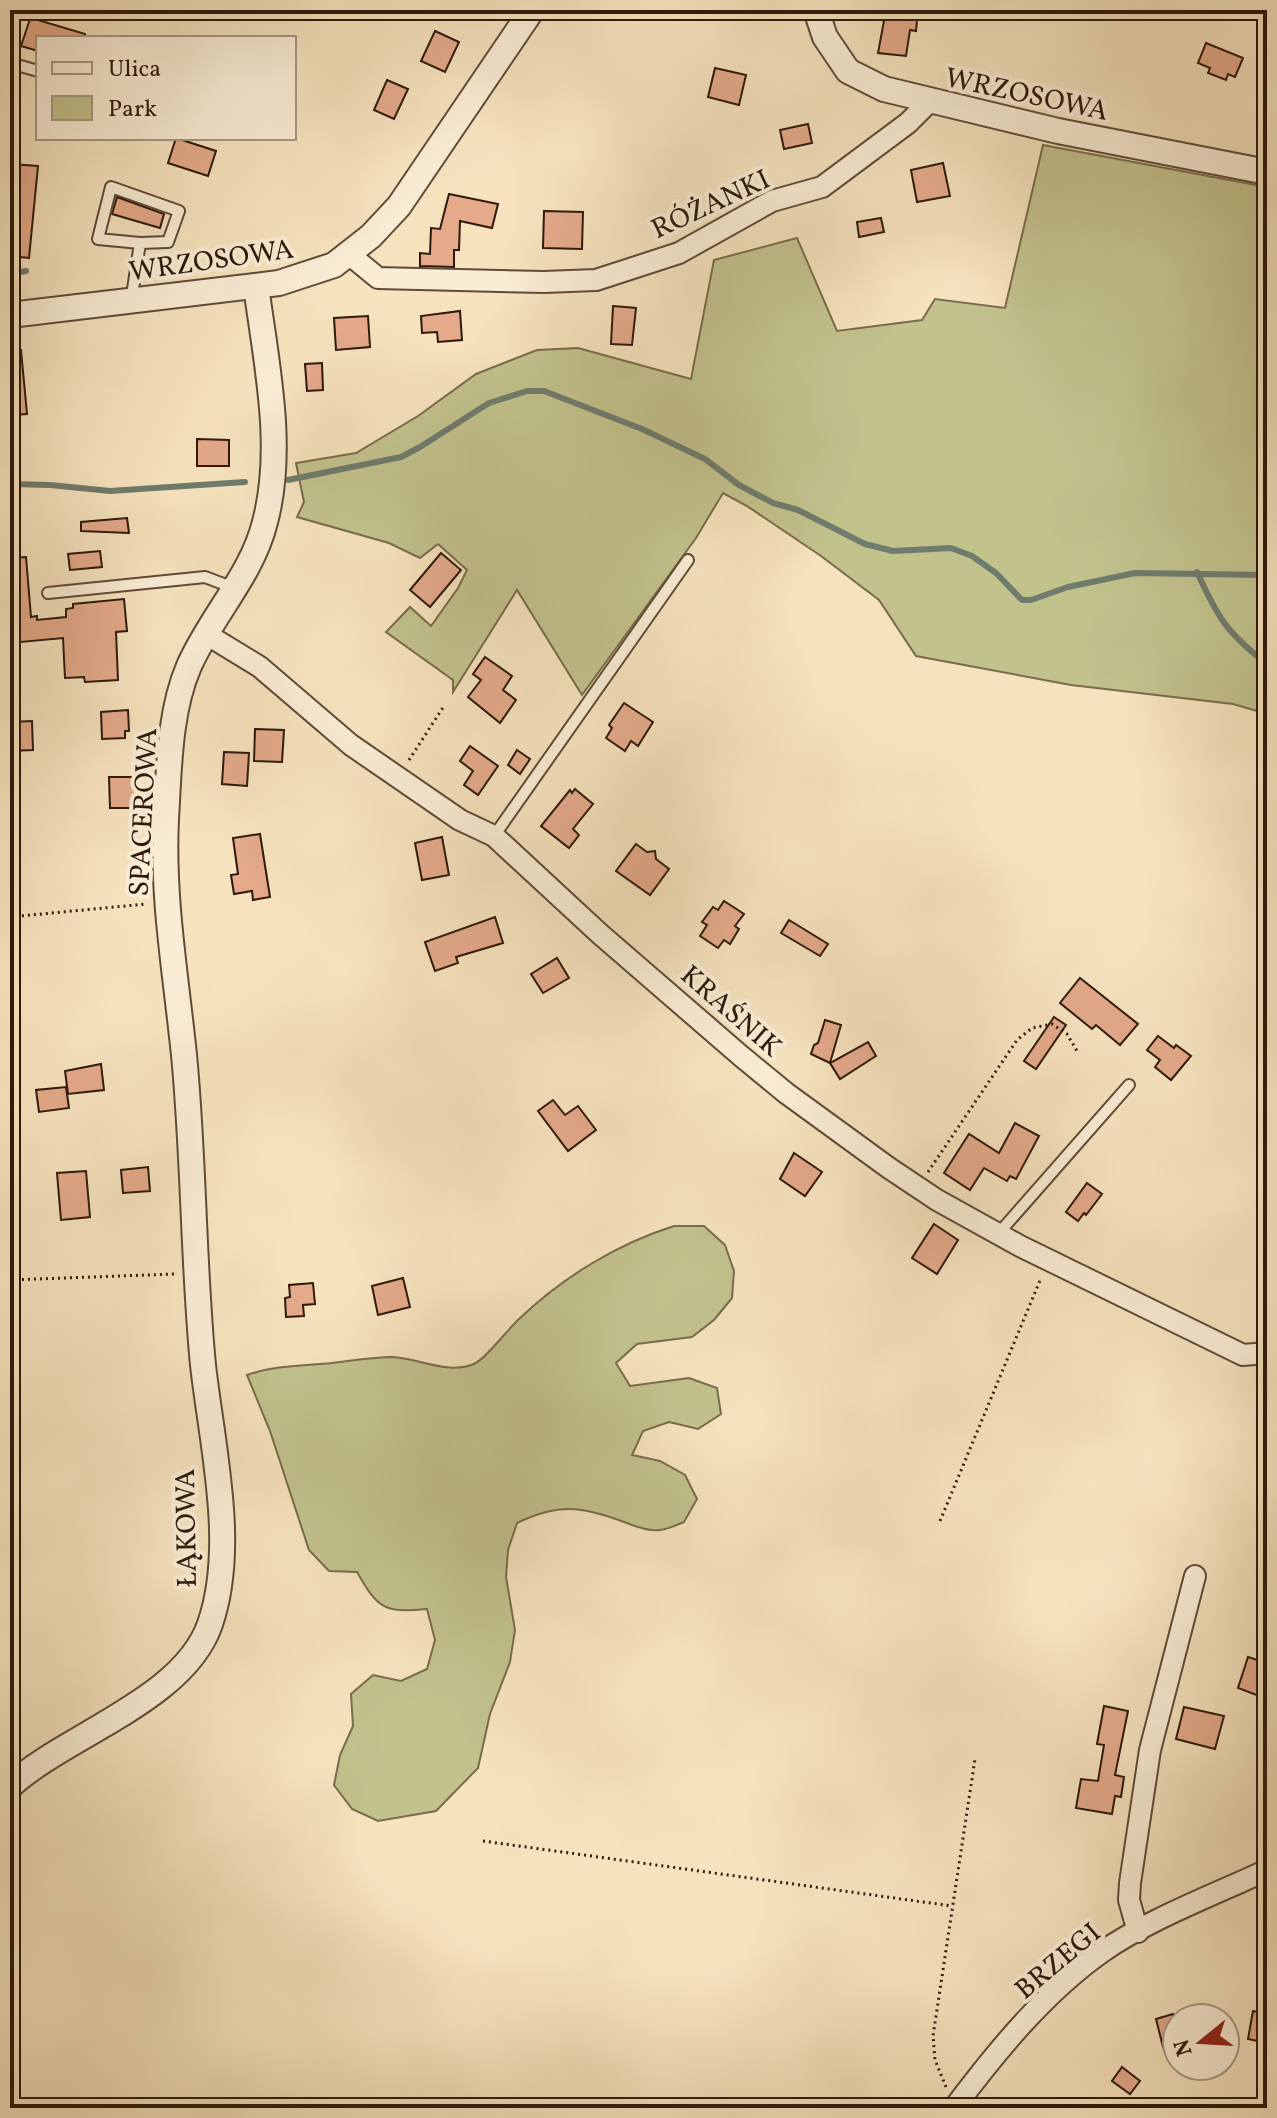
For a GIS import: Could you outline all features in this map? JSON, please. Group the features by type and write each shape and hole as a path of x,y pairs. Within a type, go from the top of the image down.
{"street":[{"name":"WRZOSOWA","path":"10,315 256,286 316,273 350,255 399,206 532,10"},
{"name":"WRZOSOWA","path":"816,10 828,45 848,71 884,89 1058,131 1267,172"},
{"name":"RÓŻANKI","path":"350,255 378,278 544,282 596,280 679,253 772,201 822,187 908,123 929,102"},
{"name":"SPACEROWA","path":"203,1361 183,1054 167,902 166,823 179,696 188,668 258,544 266,521 272,483 271,415 256,286"},
{"name":"KRAŚNIK","path":"206,634 260,667 351,745 460,820 494,836 600,934 741,1056 786,1093 918,1187 1048,1260 1243,1355 1267,1353"},
{"name":"ŁĄKOWA","path":"10,1786 61,1748 144,1699 173,1677 193,1656 208,1630 220,1580 221,1546 203,1361"},
{"path":"1138,1932 1129,1900 1130,1883 1150,1750 1195,1576"},
{"name":"BRZEGI","path":"956,2106 998,2050 1068,1979 1103,1951 1267,1870"}],"lane":[{"path":"10,63 36,70"},
{"path":"111,187 179,211 168,242 140,243 98,239 111,187"},
{"path":"134,301 140,243"},
{"path":"494,836 688,560"},
{"path":"48,593 205,577 234,588"},
{"path":"998,1234 1129,1085"}],"path":[{"path":"398,777 444,706"},
{"path":"10,917 167,902"},
{"path":"918,1187 1017,1040 1032,1028 1052,1024 1067,1034 1077,1051"},
{"path":"940,1521 1048,1260"},
{"path":"10,1280 198,1274"},
{"path":"956,2106 935,2060 933,2036 975,1759"},
{"path":"483,1841 952,1906"}],"green space":[{"path":"1043,145 1267,187 1267,714 1233,704 1071,685 916,656 879,600 821,556 723,493 696,538 582,695 517,590 453,692 453,680 386,632 410,607 431,626 467,570 438,544 420,558 389,543 297,517 304,502 296,463 356,453 418,416 476,374 537,350 578,348 691,379 714,260 797,238 837,331 922,320 935,299 1005,308"},
{"path":"674,1226 704,1226 725,1245 734,1271 732,1298 714,1320 692,1337 637,1344 616,1363 630,1386 689,1378 717,1388 721,1414 698,1429 669,1422 643,1431 632,1455 660,1461 685,1475 697,1499 684,1522 660,1530 570,1509 545,1512 517,1523 508,1550 506,1577 515,1630 510,1662 490,1714 478,1768 436,1811 378,1821 352,1809 334,1785 340,1755 353,1726 351,1694 373,1675 401,1681 427,1669 435,1640 427,1609 401,1610 384,1606 371,1594 357,1572 329,1571 309,1550 270,1431 247,1375 279,1368 384,1357 445,1367 466,1367 481,1359 519,1319 572,1276 632,1242"}],"building":[{"path":"33,10 38,10 38,20 85,34 36,36 36,50 21,46"},
{"path":"886,10 918,10 916,31 910,30 906,56 878,53"},
{"path":"435,31 459,42 445,72 421,61"},
{"path":"1206,43 1243,58 1235,77 1228,74 1226,80 1208,73 1210,68 1198,63"},
{"path":"715,68 746,75 739,105 708,97"},
{"path":"387,80 408,89 394,119 374,110"},
{"path":"808,124 812,143 784,149 780,130"},
{"path":"175,140 216,151 208,176 168,163"},
{"path":"943,163 950,196 917,202 911,170"},
{"path":"10,164 38,166 29,258 10,256"},
{"path":"449,194 498,204 492,228 460,221 459,250 454,250 454,267 420,266 420,253 430,254 431,228 440,229"},
{"path":"117,197 164,214 160,228 112,214"},
{"path":"544,211 583,212 582,249 543,248"},
{"path":"881,218 884,232 859,237 857,222"},
{"path":"613,306 636,308 632,345 611,344"},
{"path":"460,311 462,340 438,342 437,332 422,333 421,316"},
{"path":"368,316 370,347 336,350 334,318"},
{"path":"10,350 21,350 27,414 10,415"},
{"path":"322,363 323,390 307,391 305,364"},
{"path":"197,439 229,440 229,466 197,466"},
{"path":"127,518 129,533 81,531 81,522"},
{"path":"100,551 102,567 70,570 68,554"},
{"path":"441,553 461,570 430,607 410,590"},
{"path":"26,557 31,617 37,616 37,620 66,617 66,609 73,608 73,604 124,599 127,631 116,632 118,680 85,682 84,677 65,678 63,638 10,643 10,558"},
{"path":"485,657 512,676 503,690 516,700 500,723 468,697 481,680 473,674"},
{"path":"624,703 653,722 638,746 631,741 625,751 606,738 612,728 609,725"},
{"path":"128,710 129,731 125,731 125,738 102,739 101,712"},
{"path":"32,721 33,750 10,751 10,722"},
{"path":"255,729 284,730 282,762 254,761"},
{"path":"470,746 498,766 478,795 464,785 473,771 460,761"},
{"path":"517,750 530,759 520,774 508,765"},
{"path":"224,752 249,753 247,786 222,784"},
{"path":"109,777 136,777 137,808 110,808"},
{"path":"575,789 593,804 573,829 579,835 569,848 541,826 570,790 572,793"},
{"path":"260,834 270,897 253,900 252,891 234,894 231,875 238,874 233,838"},
{"path":"442,837 449,875 422,880 415,843"},
{"path":"636,844 647,852 655,851 656,859 669,869 650,895 616,871"},
{"path":"724,901 744,914 735,926 739,929 730,944 724,940 718,948 700,936 707,925 702,922 713,907 718,910"},
{"path":"495,917 503,943 456,957 458,963 435,971 425,942"},
{"path":"789,920 828,944 820,956 781,933"},
{"path":"557,958 569,978 543,993 531,974"},
{"path":"1080,978 1138,1024 1120,1045 1096,1025 1092,1029 1060,1003"},
{"path":"1054,1017 1066,1025 1036,1069 1024,1061"},
{"path":"825,1020 841,1025 830,1063 811,1054"},
{"path":"1158,1036 1191,1056 1171,1080 1155,1067 1160,1060 1147,1050"},
{"path":"868,1042 876,1056 840,1079 830,1063"},
{"path":"101,1064 104,1090 68,1094 65,1071"},
{"path":"66,1087 69,1108 39,1112 36,1090"},
{"path":"553,1100 565,1115 578,1106 596,1130 568,1151 538,1111"},
{"path":"1015,1123 1039,1136 1016,1179 1010,1176 1007,1181 984,1168 970,1190 944,1173 969,1134 999,1153"},
{"path":"794,1153 822,1172 805,1196 780,1179"},
{"path":"148,1167 150,1191 123,1193 121,1170"},
{"path":"86,1171 90,1217 61,1220 57,1173"},
{"path":"1087,1183 1102,1194 1078,1221 1066,1212"},
{"path":"934,1224 958,1240 937,1274 912,1258"},
{"path":"403,1278 410,1307 378,1315 372,1286"},
{"path":"313,1283 315,1304 303,1305 304,1316 286,1317 285,1298 290,1297 289,1285"},
{"path":"1248,1657 1267,1663 1267,1699 1238,1688"},
{"path":"1104,1706 1128,1711 1115,1775 1124,1777 1121,1797 1115,1796 1112,1814 1076,1808 1081,1779 1098,1781 1104,1745 1097,1744"},
{"path":"1184,1707 1224,1716 1215,1749 1176,1739"},
{"path":"1253,2011 1267,2014 1267,2043 1248,2039"},
{"path":"1161,2018 1161,2039 1156,2019"},
{"path":"1122,2067 1140,2081 1130,2094 1112,2081"}],"waterway":[{"path":"10,274 26,271"},
{"path":"288,480 401,457 489,403 527,391 544,391 642,429 705,459 739,485 865,544 893,551 951,548 972,556 996,573 1022,600 1135,573 1267,575"},
{"path":"10,484 110,491 245,482"},
{"path":"1197,572 1225,624 1267,664"}]}
